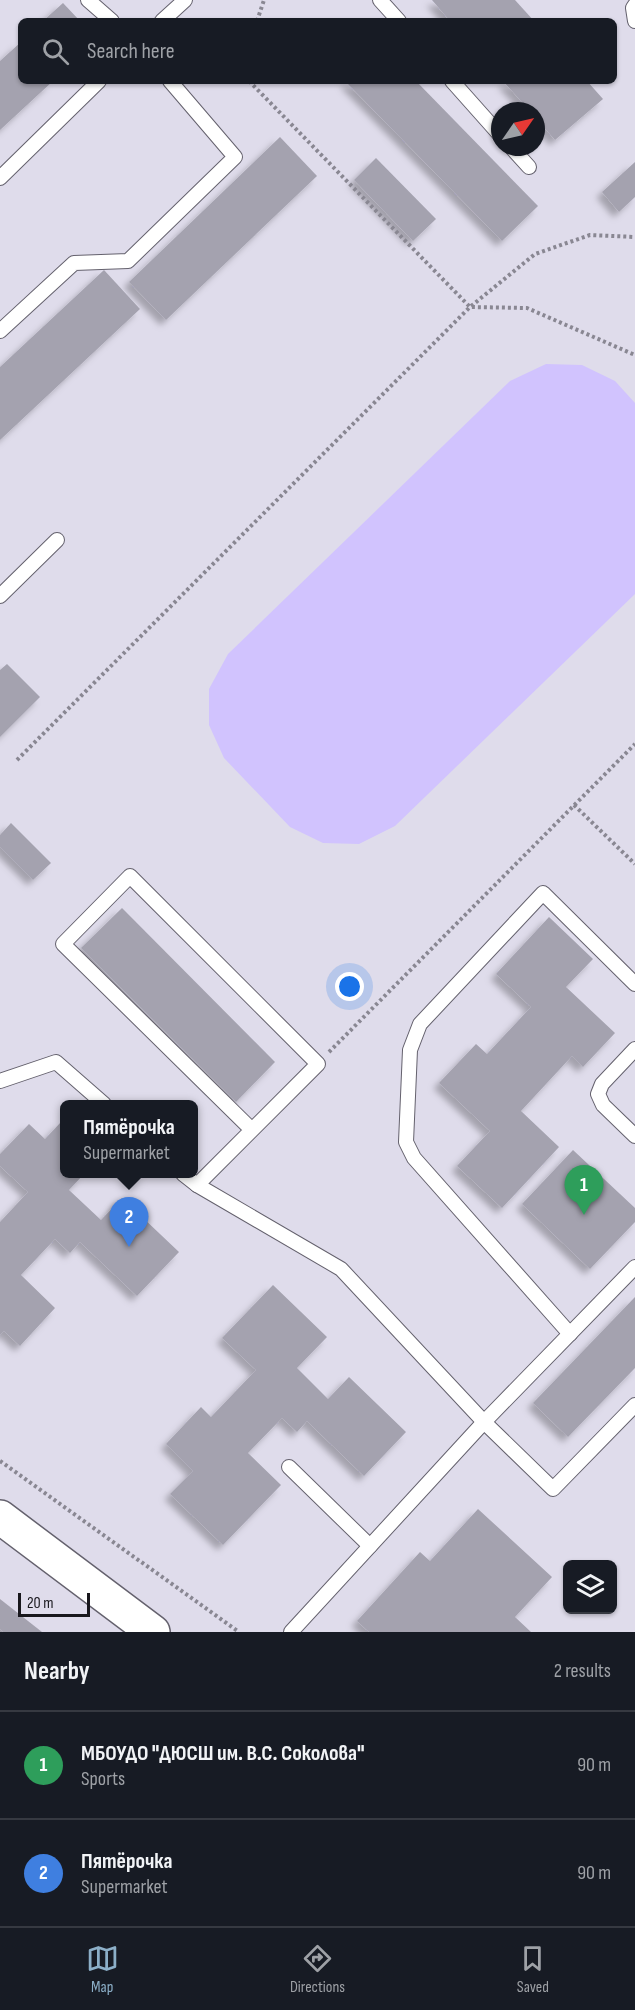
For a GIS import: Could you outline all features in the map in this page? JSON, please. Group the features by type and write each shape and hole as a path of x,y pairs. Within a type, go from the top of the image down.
{"street":[{"path":"0,1517 153,1632"}],"lane":[{"path":"88,0 109,18"},
{"path":"165,18 185,0"},
{"path":"380,0 396,18"},
{"path":"635,5 633,8 635,21"},
{"path":"0,178 96,84"},
{"path":"0,331 74,263 128,261 235,157 173,84"},
{"path":"455,84 491,125"},
{"path":"520,156 529,166"},
{"path":"0,596 57,540"},
{"path":"196,1185 252,1130 318,1064 130,876 63,944 252,1130"},
{"path":"570,1334 414,1158 406,1142 410,1050 420,1024 543,893 635,984"},
{"path":"635,1049 602,1084 598,1094 603,1105 635,1136"},
{"path":"0,1081 56,1062 99,1100"},
{"path":"188,1178 196,1185 341,1269 484,1422 553,1489 635,1405"},
{"path":"291,1632 484,1422 635,1268"},
{"path":"289,1467 370,1546"}],"path":[{"path":"258,18 264,0"},
{"path":"252,84 470,307 527,308 635,355"},
{"path":"17,760 470,307 535,254 590,235 635,237"},
{"path":"318,1064 635,744"},
{"path":"574,805 635,864"},
{"path":"0,1461 239,1632"}],"shaded area":[{"path":"546,364 582,365 615,381 635,403 635,594 395,826 359,844 323,843 290,827 224,758 209,725 209,689 228,654 510,381"}],"building":[{"path":"432,0 515,0 531,18 447,18"},
{"path":"63,3 77,18 46,18"},
{"path":"18,45 18,84 50,84 0,130 0,61"},
{"path":"348,84 419,84 538,206 502,241"},
{"path":"506,84 590,84 603,99 555,140 545,128 545,102 522,102"},
{"path":"280,137 317,176 166,320 129,282"},
{"path":"376,158 436,219 413,241 354,180"},
{"path":"635,162 635,197 619,212 602,192"},
{"path":"104,270 140,309 0,440 0,367"},
{"path":"7,664 40,697 0,737 0,670"},
{"path":"11,823 51,863 33,880 0,847 0,835"},
{"path":"122,908 275,1062 236,1102 81,948"},
{"path":"549,917 593,959 566,987 615,1033 583,1067 572,1056 521,1111 559,1147 502,1208 457,1166 490,1131 439,1083 476,1044 487,1054 531,1007 496,974"},
{"path":"60,1123 60,1178 80,1178 69,1190 101,1220 122,1198 179,1252 137,1296 80,1242 70,1253 55,1239 21,1275 55,1308 20,1346 4,1331 0,1335 0,1222 28,1192 0,1166 0,1154 29,1124 45,1139"},
{"path":"573,1150 635,1208 635,1222 590,1269 522,1204"},
{"path":"273,1285 327,1337 297,1368 328,1399 349,1377 406,1432 364,1476 307,1421 297,1432 282,1418 248,1453 281,1485 223,1545 170,1494 193,1471 166,1444 201,1407 211,1417 256,1370 222,1338"},
{"path":"635,1297 635,1368 568,1437 533,1403"},
{"path":"478,1509 552,1577 515,1617 531,1632 369,1632 357,1621 420,1552 430,1561"},
{"path":"0,1599 42,1632 3,1632 0,1629"}],"place":[{"name":"МБОУДО \"ДЮСШ им. В.С. Соколова\"","path":"584,1215"},
{"name":"Пятёрочка","path":"129,1247"}]}
